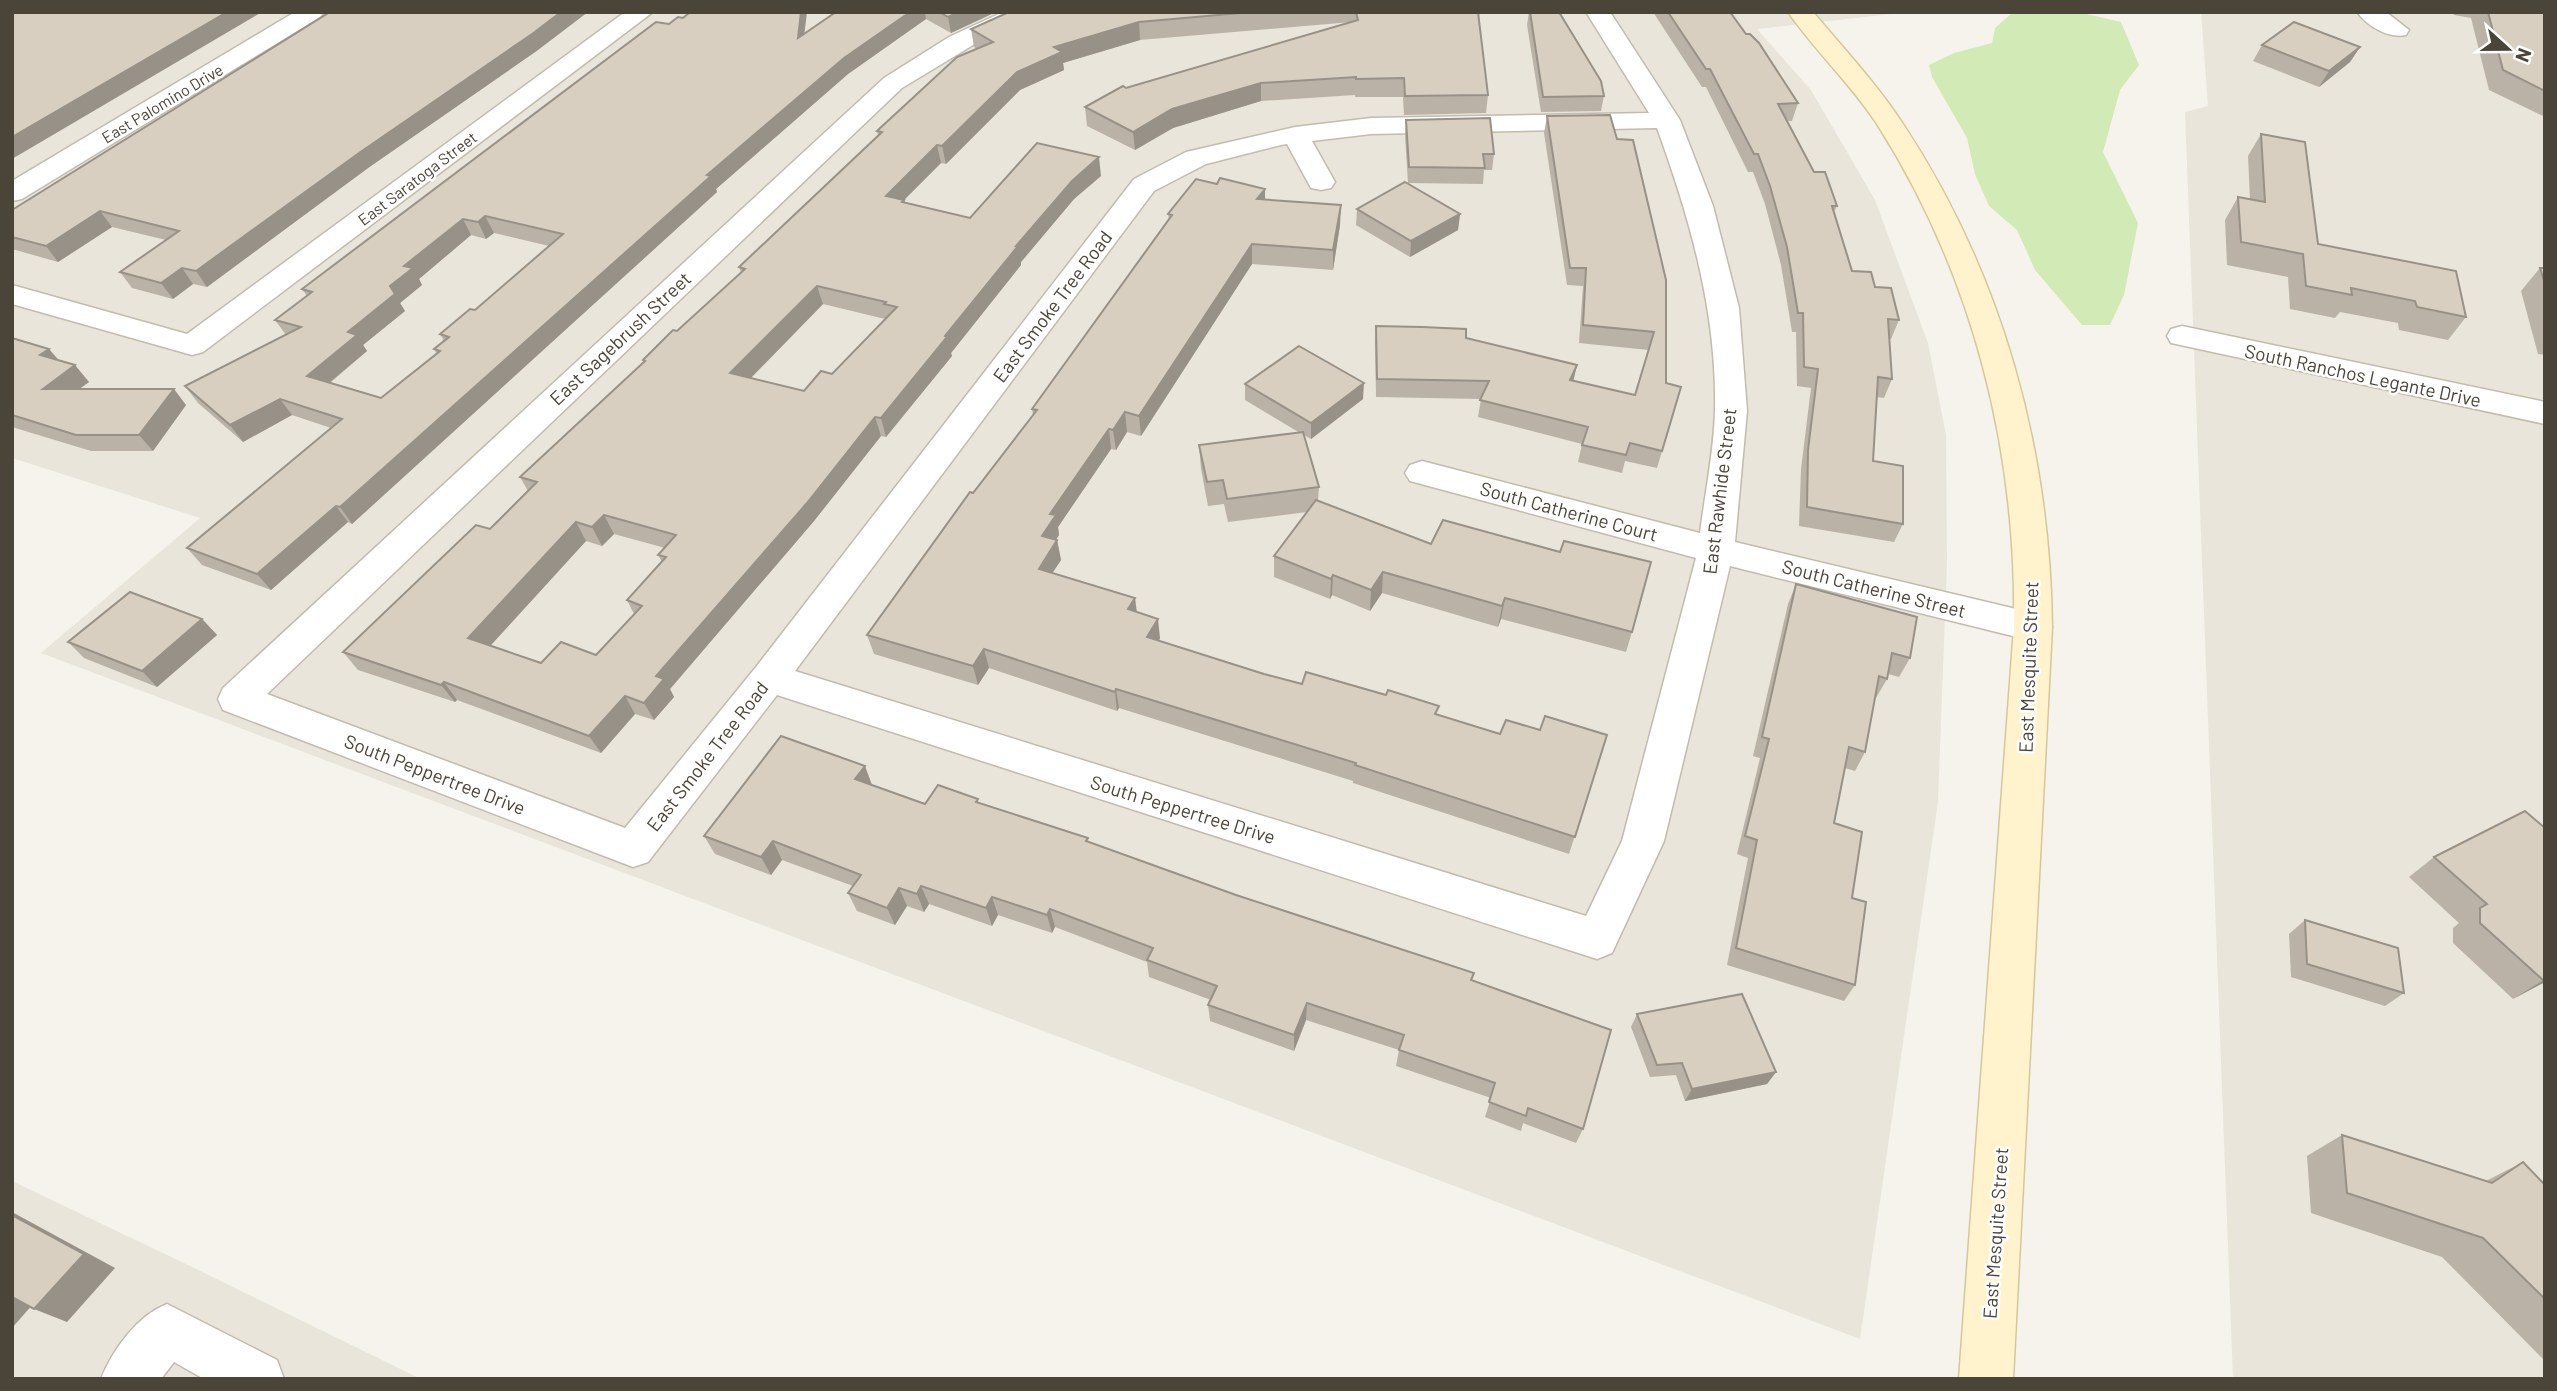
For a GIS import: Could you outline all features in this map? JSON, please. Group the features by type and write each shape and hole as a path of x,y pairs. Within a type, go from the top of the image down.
{"street":[{"name":"East Palomino Drive","path":"12,193 312,12"},
{"name":"East Saratoga Street","path":"12,294 192,345 641,12"},
{"name":"East Sagebrush Street","path":"237,699 892,83 950,46 1004,19 1027,12"},
{"name":"East Rawhide Street","path":"1597,939 1643,841 1716,550 1731,411 1724,308 1699,206 1667,120 1598,12"},
{"name":"East Mesquite Street","path":"1800,12 1890,124 1939,209 1972,286 2002,377 2019,452 2031,537 2033,627 1986,1379"},
{"path":"2369,12 2397,30"},
{"name":"East Smoke Tree Road","path":"633,849 769,678 1144,185 1196,158 1295,135 1371,126 1667,120"},
{"path":"1295,135 1321,182"},
{"name":"South Ranchos Legante Drive","path":"2182,336 2545,414"},
{"name":"South Catherine Court","path":"1422,473 1716,550"},
{"name":"South Catherine Street","path":"1716,550 2033,627"},
{"name":"South Peppertree Drive","path":"769,678 1597,939"},
{"name":"South Peppertree Drive","path":"237,699 633,849"},
{"path":"127,1379 167,1330 258,1379"}],"shaded area":[{"path":"12,12 1910,12 1757,29 1811,90 1875,200 1928,343 1946,435 1947,562 1938,802 1860,1339 41,653 200,518 12,458"},
{"path":"2201,12 2545,12 2545,1379 2233,1379 2185,112 2208,106"},
{"path":"12,1181 188,1265 421,1379 12,1379"}],"green space":[{"path":"2013,12 2078,12 2121,22 2139,65 2120,90 2103,152 2138,223 2124,295 2110,325 2082,325 2035,270 2017,230 1989,206 1975,174 1967,138 1932,77 1929,65 1954,53 1992,43 1995,28"}],"building":[{"path":"12,12 227,12 12,137"},
{"path":"330,12 561,12 196,271 182,268 161,283 120,272 179,231 100,211 46,246 12,237 12,210"},
{"path":"690,12 801,12 798,38 836,12 910,12 844,58 707,175 711,176 340,507 336,506 257,574 187,548 342,419 280,399 230,425 185,386 301,327 275,320 312,292 302,289 656,22 669,24 678,17 683,18","holes":["485,216 563,234 475,310 470,309 440,334 449,337 434,349 440,351 381,398 307,376 357,335 348,332 395,294 390,286 413,268 404,266 463,219 478,222"]},
{"path":"939,12 959,12 948,17"},
{"path":"1009,12 1252,12 1139,22 1054,47 1062,52 1017,72 942,146 937,145 886,196 970,218 1037,143 1099,157 1072,181 1016,246 881,418 875,417 807,503 656,676 664,679 644,703 625,696 589,736 444,682 441,685 343,652 476,525 490,529 537,482 520,477 645,361 643,360 673,330 677,331 745,269 739,267 882,132 877,131 957,57 993,42 971,29","holes":["817,286 897,307 832,374 821,371 804,391 730,373","604,515 676,535 658,555 666,557 627,600 642,606 596,655 561,642 541,663 468,638 576,522 592,527"]},
{"path":"1356,12 1478,12 1488,95 1405,96 1404,78 1356,77 1261,83 1172,109 1133,132 1085,107 1123,86 1126,88 1358,20"},
{"path":"1530,12 1559,12 1601,81 1604,96 1543,97"},
{"path":"1668,12 1730,12 1746,34 1750,34 1759,43 1798,103 1778,104 1814,172 1825,172 1837,206 1832,206 1852,271 1871,272 1875,287 1891,288 1899,320 1888,319 1892,379 1878,377 1873,461 1903,466 1903,524 1807,507 1808,450 1818,369 1804,367 1803,313 1798,313 1787,247 1770,186 1758,154 1754,154 1710,69 1706,69"},
{"path":"2488,12 2545,12 2545,91 2503,70"},
{"path":"2294,22 2360,47 2329,71 2262,45"},
{"path":"1610,115 1617,139 1633,140 1666,280 1666,383 1681,387 1662,451 1630,443 1626,455 1582,445 1588,427 1480,400 1489,381 1377,379 1376,326 1466,329 1466,338 1577,365 1570,380 1635,395 1654,332 1583,325 1586,268 1570,268 1547,116"},
{"path":"1490,118 1494,154 1483,154 1485,168 1409,167 1406,120"},
{"path":"2261,134 2305,142 2318,244 2456,271 2466,317 2417,307 2415,301 2351,288 2352,295 2306,286 2303,254 2241,242 2238,197 2265,202"},
{"path":"1220,178 1265,189 1257,199 1341,205 1333,250 1252,244 1139,416 1125,412 1113,430 1109,429 1050,514 1056,515 1042,536 1057,540 1039,569 1135,598 1128,609 1158,619 1147,637 1264,674 1302,684 1306,672 1386,695 1388,690 1439,706 1435,714 1500,734 1506,720 1540,730 1545,716 1607,735 1575,837 1355,765 1356,763 1116,689 1115,692 984,649 973,666 867,635 970,492 973,493 1037,410 1032,409 1172,215 1168,214 1196,179 1217,184"},
{"path":"1405,182 1460,214 1411,241 1357,209"},
{"path":"2540,268 2545,268 2545,283"},
{"path":"12,338 49,349 40,355 75,365 43,389 174,389 139,435 76,435 12,415"},
{"path":"1299,346 1364,383 1311,423 1245,384"},
{"path":"1303,432 1319,487 1227,499 1223,480 1207,482 1199,445"},
{"path":"1316,500 1431,544 1443,520 1560,552 1564,541 1651,562 1632,632 1505,598 1502,606 1383,572 1371,590 1333,575 1331,579 1274,556"},
{"path":"1796,584 1917,617 1910,658 1892,653 1887,679 1879,676 1865,752 1849,747 1834,823 1862,832 1852,898 1866,902 1855,985 1736,948 1757,840 1745,836 1769,739 1762,737"},
{"path":"130,592 202,619 142,671 68,642"},
{"path":"781,736 865,766 855,779 925,804 938,785 978,799 976,802 1088,838 1086,841 1236,895 1474,973 1471,980 1611,1030 1583,1129 1528,1108 1526,1116 1489,1102 1495,1083 1399,1050 1404,1035 1307,1003 1294,1035 1208,1005 1217,986 1147,960 1153,948 1050,909 1047,915 992,897 986,908 921,886 917,894 899,888 887,908 848,893 861,875 773,841 761,857 704,836"},
{"path":"2525,811 2545,828 2543,980 2480,923 2480,908 2487,904 2434,857"},
{"path":"2305,920 2398,948 2404,993 2307,964"},
{"path":"1742,994 1776,1072 1692,1089 1682,1063 1657,1065 1637,1014"},
{"path":"2342,1135 2492,1183 2523,1162 2545,1185 2545,1299 2483,1238 2347,1193"},
{"path":"12,1215 84,1254 34,1309 12,1297"}]}
